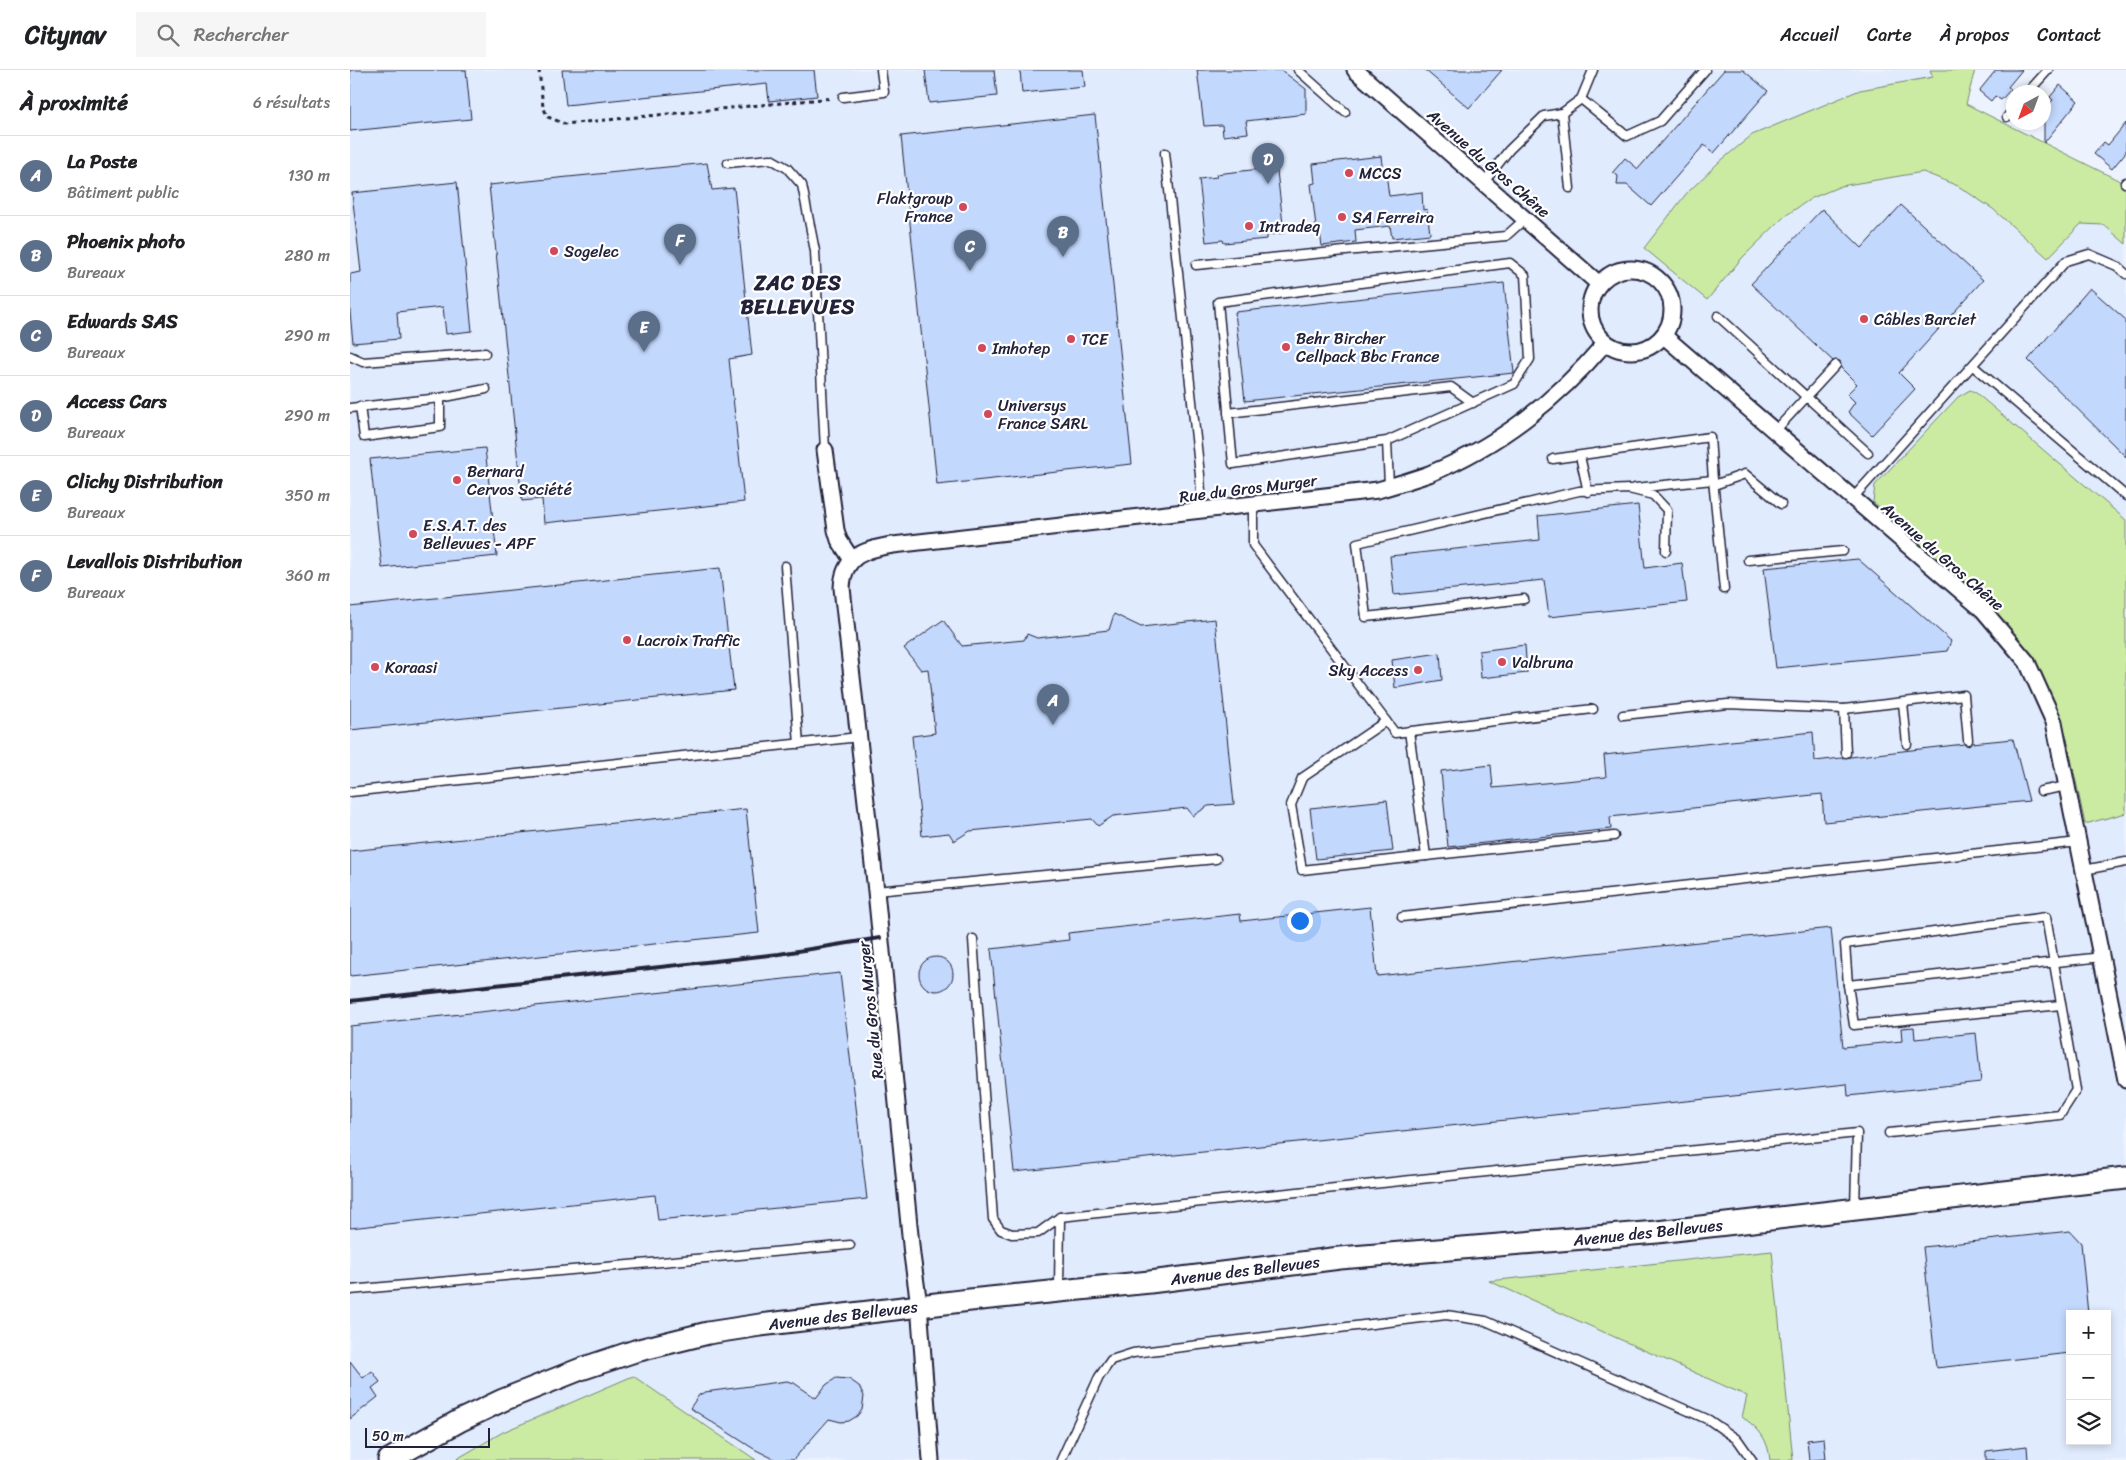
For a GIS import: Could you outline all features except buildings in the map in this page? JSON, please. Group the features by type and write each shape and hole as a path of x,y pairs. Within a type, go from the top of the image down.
{"street":[{"name":"Avenue du Gros Chêne","path":"1355,70 1599,284"},
{"path":"1634,269 1652,275 1660,281 1670,297 1672,306 1669,325 1664,336 1651,346 1632,351 1614,348 1606,342 1595,330 1590,314 1592,298 1599,284 1615,272 1634,269"},
{"name":"Avenue du Gros Chêne","path":"1664,336 1983,610 2027,662 2054,722 2126,1080"},
{"name":"Rue du Gros Murger","path":"932,1460 919,1305 912,1255 876,891 842,576 852,560 865,552 893,545 1378,490 1429,474 1488,444 1517,425 1562,389 1606,342"},
{"path":"825,450 836,530 839,540 852,560"},
{"name":"Avenue des Bellevues","path":"389,1460 451,1425 503,1400 581,1369 635,1352 708,1333 919,1305 1059,1291 1340,1258 1657,1232 2126,1178"}],"lane":[{"path":"843,97 884,92 881,70"},
{"path":"1298,70 1345,112"},
{"path":"1484,182 1509,150 1544,116 1562,113 1581,99 1593,70"},
{"path":"1581,99 1627,136 1660,121 1705,70"},
{"path":"2034,85 2048,70"},
{"path":"1562,113 1570,188"},
{"path":"1165,153 1200,475 1202,511"},
{"path":"728,163 771,159 788,168 802,185 815,251 825,450"},
{"path":"1196,265 1506,236 1526,218"},
{"path":"1852,499 2066,261 2089,254 2117,266 2126,274"},
{"path":"1510,263 1526,275 1530,359 1514,384 1387,441 1233,464 1228,414 1218,302 1510,263"},
{"path":"1718,316 1868,453"},
{"path":"350,356 363,362 485,353"},
{"path":"1775,431 1836,364"},
{"path":"1973,366 2126,496"},
{"path":"1228,414 1451,387 1473,403"},
{"path":"350,408 440,398 486,389"},
{"path":"360,406 364,437 440,427 440,398"},
{"path":"1553,459 1710,437 1724,589"},
{"path":"1387,441 1390,486"},
{"path":"1580,456 1588,492"},
{"path":"1524,599 1366,617 1356,543 1580,491 1713,483 1744,474 1780,504"},
{"path":"1629,489 1653,495 1667,510 1666,551"},
{"path":"1253,505 1253,545 1395,733 1593,709"},
{"path":"1748,560 1843,551"},
{"path":"785,566 799,744"},
{"path":"1623,716 1728,704 1844,709 1964,695 1968,740"},
{"path":"1903,703 1907,744"},
{"path":"1844,709 1846,753"},
{"path":"1386,721 1302,778 1291,805 1302,870 1614,836"},
{"path":"1409,731 1426,856"},
{"path":"350,792 859,737"},
{"path":"2041,791 2067,786"},
{"path":"1402,917 2078,842"},
{"path":"876,891 1216,859"},
{"path":"2084,870 2126,862"},
{"path":"1889,1133 2060,1115 2076,1090 2046,917 1845,944 1848,985 1854,1025 2061,1005"},
{"path":"973,939 994,1219 1001,1230 1012,1234 1038,1233 1060,1217 1856,1133 1854,1210"},
{"path":"1848,985 2102,957"},
{"path":"1059,1291 1060,1217"},
{"path":"350,1290 850,1245"},
{"path":"1061,1460 1099,1378 1111,1360 1132,1353 1446,1315 1486,1321 1709,1420 1738,1440 1752,1460"}],"path":[{"path":"539,70 543,107 548,117 565,124 843,97"}],"shaded area":[{"path":"350,70 1975,70 1966,104 2006,124 2006,130 2018,130 2118,180 2126,187 2126,1460 350,1460"}],"green space":[{"path":"1930,70 1975,70 1966,104 2006,124 2006,130 2018,130 2118,180 2126,187 2126,244 2104,225 2081,224 2048,258 1993,209 1958,186 1923,172 1841,186 1812,198 1785,216 1742,258 1707,300 1644,248 1686,194 1718,163 1752,135 1860,90 1933,77"},
{"path":"1970,390 1975,392 2126,520 2126,813 2085,824 2067,739 2059,713 2038,668 1989,605 1873,502 1875,485 1958,397"},
{"path":"1772,1251 1793,1460 1770,1460 1762,1435 1742,1417 1747,1396 1489,1281"},
{"path":"633,1376 756,1460 455,1460 503,1432"}],"railway":[{"path":"350,1001 779,954 880,938"}],"place":[{"name":"MCCS","path":"1349,173"},
{"name":"Access Cars","path":"1268,184"},
{"name":"Flaktgroup France","path":"963,207"},
{"name":"SA Ferreira","path":"1342,217"},
{"name":"Intradeq","path":"1249,226"},
{"name":"Sogelec","path":"554,251"},
{"name":"Phoenix photo","path":"1063,257"},
{"name":"Levallois Distribution","path":"680,265"},
{"name":"Edwards SAS","path":"970,271"},
{"name":"Câbles Barciet","path":"1864,319"},
{"name":"TCE","path":"1071,339"},
{"name":"Behr Bircher Cellpack Bbc France","path":"1286,347"},
{"name":"Imhotep","path":"982,348"},
{"name":"Clichy Distribution","path":"644,352"},
{"name":"Universys France SARL","path":"988,414"},
{"name":"Bernard Cervos Société","path":"457,480"},
{"name":"E.S.A.T. des Bellevues - APF","path":"413,534"},
{"name":"Lacroix Traffic","path":"627,640"},
{"name":"Valbruna","path":"1502,662"},
{"name":"Koraasi","path":"375,667"},
{"name":"Sky Access","path":"1418,670"},
{"name":"La Poste","path":"1053,725"}],"district":[{"name":"ZAC DES BELLEVUES","path":"798,295"}]}
